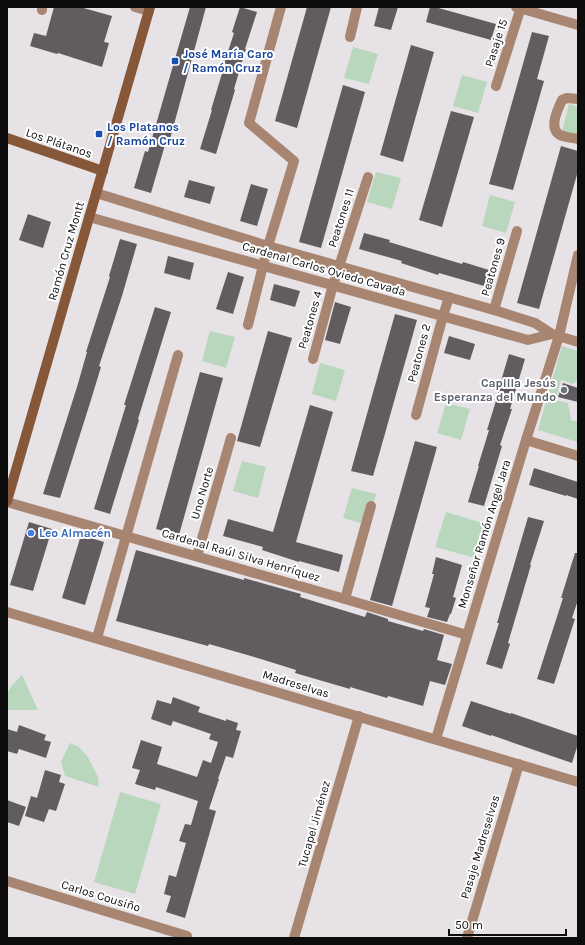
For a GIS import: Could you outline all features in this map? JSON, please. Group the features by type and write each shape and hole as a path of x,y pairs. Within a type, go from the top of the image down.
{"street":[{"path":"135,7 150,9"},
{"path":"248,325 268,246 294,161 249,123 281,7"},
{"path":"350,36 357,7"},
{"path":"519,7 578,25"},
{"name":"Pasaje 15","path":"496,86 519,7"},
{"name":"Ramón Cruz Montt","path":"7,502 150,9"},
{"path":"578,99 567,98 562,100 554,122 555,129 559,134 578,139"},
{"name":"Los Plátanos","path":"7,138 102,172"},
{"name":"Peatones 11","path":"340,266 368,177"},
{"name":"Cardenal Carlos Oviedo Cavada","path":"96,193 268,246 494,310 535,324 555,335 578,342"},
{"name":"Cardenal Carlos Oviedo Cavada","path":"89,217 528,340 555,335"},
{"name":"Peatones 9","path":"494,310 517,231"},
{"name":"Monseñor Ramón Angel Jara","path":"436,739 526,440 578,257"},
{"name":"Peatones 4","path":"313,359 340,266"},
{"name":"Peatones 2","path":"416,415 449,297"},
{"path":"97,638 178,355"},
{"name":"Uno Norte","path":"197,556 231,438"},
{"path":"526,440 578,456"},
{"name":"Cardenal Raúl Silva Henríquez","path":"7,502 467,635"},
{"path":"345,599 371,506"},
{"name":"Madreselvas","path":"7,612 578,782"},
{"name":"Tucapel Jiménez","path":"294,938 359,716"},
{"name":"Pasaje Madreselvas","path":"467,938 519,764"},
{"name":"Carlos Cousiño","path":"7,881 187,936"}],"green space":[{"path":"353,47 378,54 369,84 344,78"},
{"path":"462,75 487,82 478,113 453,106"},
{"path":"569,104 578,107 578,140 561,135"},
{"path":"376,172 401,178 392,209 367,202"},
{"path":"490,195 515,202 506,233 482,226"},
{"path":"210,331 235,337 226,368 202,361"},
{"name":"Capilla Jesús Esperanza del Mundo","path":"562,346 578,351 578,379 573,384 561,380 556,400 568,403 571,420 578,422 578,442 538,430"},
{"path":"320,363 345,370 336,401 312,394"},
{"path":"446,403 470,409 461,440 437,433"},
{"path":"242,461 266,467 258,498 233,491"},
{"path":"352,488 376,494 368,525 343,518"},
{"path":"446,512 486,524 476,558 435,547"},
{"path":"22,675 38,710 7,710 7,694 12,685"},
{"path":"70,743 79,747 88,757 98,777 99,787 65,776 61,762"},
{"path":"120,792 161,804 135,894 94,882"}],"building":[{"path":"54,7 80,7 112,16 104,42 109,43 102,67 30,46 34,33 46,36"},
{"path":"190,7 206,7 170,139 167,138 151,193 134,188 145,151 148,152"},
{"path":"240,7 257,12 245,49 234,89 235,90 216,154 200,149 234,33 232,32"},
{"path":"307,7 331,7 297,128 275,121"},
{"path":"379,7 398,7 391,30 374,26"},
{"path":"430,7 435,7 496,24 491,40 426,22"},
{"path":"532,32 549,36 537,79 544,81 513,190 489,184"},
{"path":"411,45 434,52 403,162 380,155"},
{"path":"343,85 365,92 321,248 299,242"},
{"path":"451,111 474,117 442,227 419,220"},
{"path":"561,146 578,151 578,171 539,309 517,303"},
{"path":"189,180 215,187 210,204 184,197"},
{"path":"251,184 268,189 257,226 240,221"},
{"path":"28,214 51,222 43,248 19,240"},
{"path":"364,233 462,264 463,262 489,270 484,286 439,273 438,275 401,263 402,261 359,249"},
{"path":"120,239 137,244 99,366 101,367 60,498 43,494 77,387"},
{"path":"168,256 194,263 190,280 164,273"},
{"path":"228,272 244,277 233,314 216,309"},
{"path":"274,284 300,291 295,307 270,300"},
{"path":"335,302 351,307 340,344 325,340"},
{"path":"155,307 171,312 110,514 94,509 126,405 124,405"},
{"path":"395,314 417,320 373,476 351,471"},
{"path":"268,331 292,338 260,447 237,441"},
{"path":"449,336 475,344 470,360 444,353"},
{"path":"509,354 525,359 510,409 512,409 500,445 502,446 484,506 468,502"},
{"path":"200,372 223,378 179,535 156,529"},
{"path":"563,383 578,388 578,402 558,397"},
{"path":"310,405 333,412 296,542 343,555 339,572 299,562 262,550 263,547 223,536 228,519 273,532"},
{"path":"415,441 437,447 392,606 370,600"},
{"path":"534,468 578,482 578,499 529,485"},
{"path":"528,517 544,521 530,565 508,643 510,644 502,669 486,664 499,623 497,623"},
{"path":"29,522 52,529 33,591 10,585"},
{"path":"81,535 104,542 85,605 62,598"},
{"path":"136,550 301,594 300,597 365,617 367,612 388,619 388,621 423,631 424,629 444,635 437,660 452,664 445,685 430,681 423,706 388,696 387,698 350,687 350,689 295,673 296,670 261,659 209,644 208,646 116,621"},
{"path":"575,553 578,553 578,600 572,618 575,619 554,684 537,679 563,598 561,598"},
{"path":"436,557 462,565 453,597 456,598 447,622 427,617 430,608 425,607 434,574 432,574"},
{"path":"173,697 200,707 198,712 226,721 226,719 238,723 236,730 241,731 233,758 226,756 209,809 216,811 185,918 166,912 171,896 164,894 169,875 176,877 186,843 179,841 185,824 191,825 198,801 156,787 155,790 135,784 140,770 132,768 141,740 162,747 157,764 197,777 203,760 211,763 218,742 209,739 211,734 173,721 171,726 151,719 157,700 171,704"},
{"path":"471,701 578,736 578,744 572,763 462,726"},
{"path":"19,725 46,735 44,740 51,742 46,758 19,749 17,754 7,751 7,729 17,732"},
{"path":"45,770 61,775 59,782 65,784 56,811 49,809 44,822 25,816 31,796 37,798"},
{"path":"7,800 26,807 19,826 7,822"}],"place":[{"name":"José María Caro / Ramón Cruz","path":"175,61"},
{"name":"Los Platanos / Ramón Cruz","path":"99,134"},
{"name":"Capilla Jesús Esperanza del Mundo","path":"564,390"},
{"name":"Leo Almacén","path":"31,533"}]}
